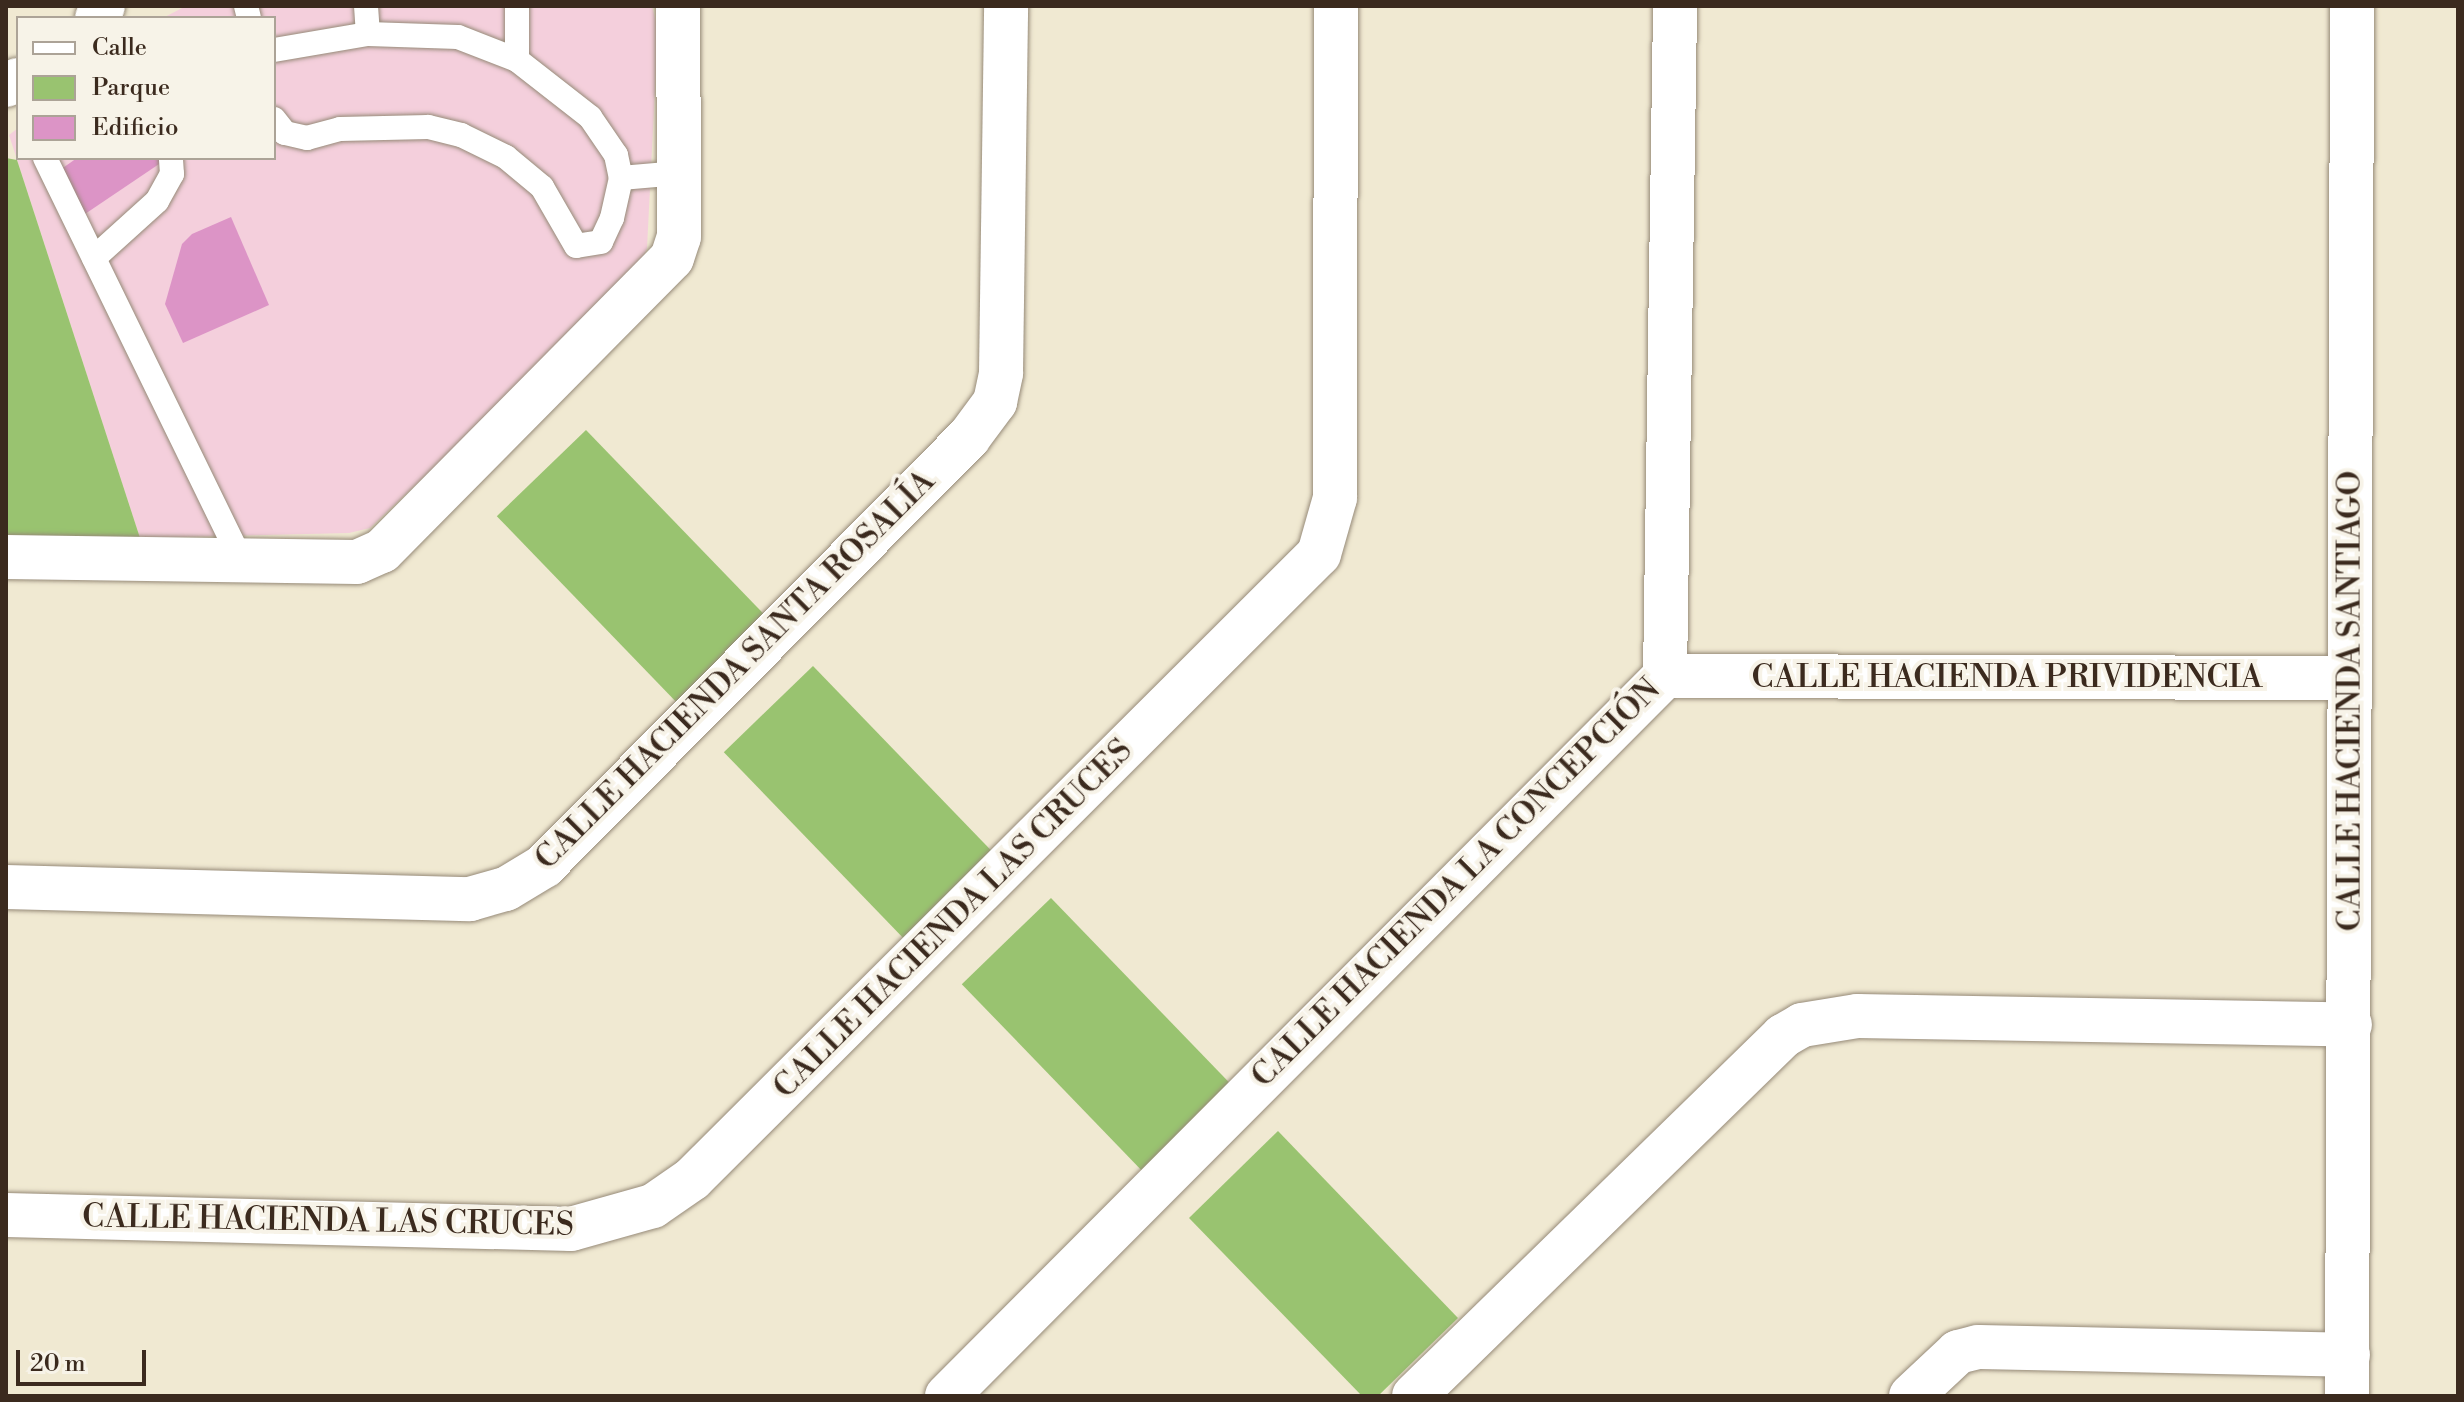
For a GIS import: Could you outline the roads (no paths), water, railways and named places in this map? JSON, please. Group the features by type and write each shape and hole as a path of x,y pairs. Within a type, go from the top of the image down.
{"street":[{"path":"6,557 368,561 382,551 666,268 679,237 678,6"},
{"name":"CALLE HACIENDA SANTA ROSALÍA","path":"6,887 470,899 506,889 544,866 969,437 995,402 1001,373 1006,6"},
{"name":"CALLE HACIENDA LAS CRUCES","path":"6,1215 571,1229 653,1206 692,1179 1319,554 1335,498 1336,6"},
{"name":"CALLE HACIENDA LA CONCEPCIÓN","path":"947,1396 1665,676 1675,6"},
{"name":"CALLE HACIENDA SANTIAGO","path":"2348,1376 2352,6"},
{"name":"CALLE HACIENDA PRIVIDENCIA","path":"1665,676 2349,678"},
{"path":"1414,1396 1783,1036 1802,1025 1857,1016 2350,1025"},
{"path":"1911,1396 1958,1352 1978,1347 2348,1376"}],"lane":[{"path":"366,6 368,34"},
{"path":"517,6 517,60"},
{"path":"276,50 368,34 458,37 517,60 590,117 616,155 621,178 601,242 576,246 542,187 506,157 461,135 428,127 369,128 307,138 285,133 276,122"},
{"path":"46,160 241,560"},
{"path":"94,258 157,201 172,174 171,160"},
{"path":"621,178 679,173"}]}
